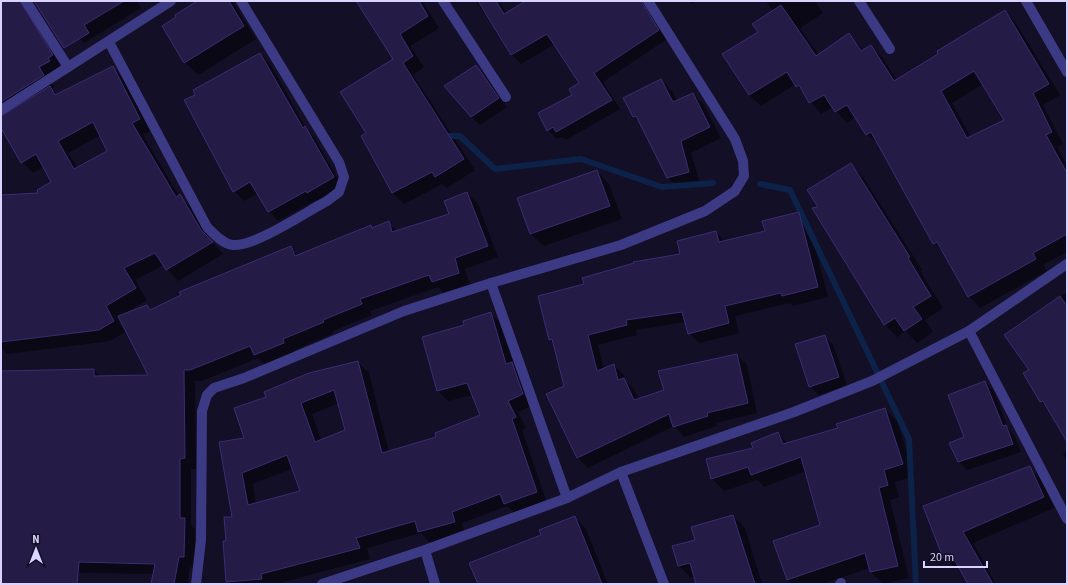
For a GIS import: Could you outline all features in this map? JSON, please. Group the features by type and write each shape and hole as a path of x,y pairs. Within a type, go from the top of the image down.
{"street":[{"path":"26,1 68,67"},
{"path":"1,110 171,1"},
{"path":"109,42 208,228 217,237 232,245 249,243 327,201 338,192 344,177 339,162 241,1"},
{"path":"442,1 506,96"},
{"path":"196,584 201,540 202,412 207,395 214,388 244,378 404,311 491,283 621,245 706,211 735,191 744,176 743,162 735,139 648,1"},
{"path":"859,1 890,49"},
{"path":"1026,1 1067,72"},
{"path":"322,584 425,550 567,498 621,472 794,412 872,381 969,331 1067,264"},
{"path":"491,283 567,498"},
{"path":"969,331 1067,519"},
{"path":"621,472 664,584"},
{"path":"425,550 435,584"}],"building":[{"path":"1,1 20,1 53,55 48,58 50,61 39,67 44,75 1,102"},
{"path":"34,1 124,1 84,25 89,33 64,48"},
{"path":"197,1 229,1 244,26 184,63 162,26 176,17 175,15"},
{"path":"356,1 419,1 428,16 400,34 413,56 403,63 464,159 435,177 432,172 392,193 361,136 366,133 340,92 393,59"},
{"path":"478,1 496,1 504,14 526,1 641,1 659,30 594,73 612,100 556,132 553,127 547,131 538,113 572,95 569,89 579,83 547,34 511,55"},
{"path":"781,5 816,56 849,33 861,51 871,45 894,81 938,54 937,51 1005,10 1049,84 1033,93 1052,132 1046,135 1067,173 1067,234 1033,253 1036,259 968,297 937,242 933,244 871,132 866,135 847,105 835,112 824,95 809,103 799,85 796,87 787,72 749,95 722,54 758,32 752,24","holes":["974,71 1004,120 967,138 941,91"]},
{"path":"260,53 303,128 305,126 334,177 307,193 306,191 268,212 250,182 233,192 184,100 195,95 193,90"},
{"path":"476,65 499,98 471,117 444,86"},
{"path":"113,66 140,119 132,123 176,197 180,194 201,230 213,242 166,270 155,253 124,268 136,288 106,306 114,321 99,330 1,342 1,195 38,193 37,190 51,182 36,154 21,163 1,128 1,116 50,86 55,95","holes":["93,122 107,151 74,169 58,141"]},
{"path":"661,79 673,102 693,93 710,127 681,141 689,172 667,178 636,116 633,117 623,98"},
{"path":"851,163 910,257 908,258 931,296 913,307 922,319 904,331 895,318 884,325 812,208 818,207 807,190"},
{"path":"597,170 610,206 530,234 517,198"},
{"path":"467,192 488,246 455,258 459,273 432,282 429,275 360,299 362,304 323,320 324,322 283,339 284,343 254,355 250,346 190,370 184,370 185,458 180,459 180,518 185,518 184,557 179,557 174,584 151,584 155,564 79,562 77,584 1,584 1,371 94,369 94,376 148,375 118,316 147,305 150,310 181,295 179,292 291,246 295,256 371,225 372,228 389,221 392,232 449,214 444,201"},
{"path":"799,212 818,287 782,296 781,293 725,306 729,323 688,334 682,312 626,320 627,325 588,335 597,371 614,364 618,380 624,378 634,400 664,390 658,371 737,354 748,403 707,413 708,416 673,427 669,414 577,458 546,394 564,386 552,339 549,340 538,296 584,284 582,278 634,263 633,262 680,254 677,241 716,231 719,242 765,231 762,221"},
{"path":"1060,296 1067,306 1067,442 1043,401 1040,402 1023,373 1029,370 1004,335"},
{"path":"491,312 506,364 512,362 523,394 508,401 516,417 512,419 537,492 504,504 500,494 452,512 455,522 418,532 415,521 356,538 360,548 261,574 262,579 226,582 223,541 226,541 224,517 232,517 219,442 244,438 234,408 266,397 264,392 309,373 358,361 382,453 436,437 435,433 480,415 467,383 437,391 422,337 464,325 463,321","holes":["334,390 345,430 315,442 301,403","287,455 300,491 248,505 242,473"]},
{"path":"825,335 839,377 809,387 795,344"},
{"path":"985,381 1003,426 1006,425 1013,444 958,462 949,443 964,437 948,395"},
{"path":"885,408 903,464 884,470 888,485 879,488 898,566 870,572 865,553 787,580 773,541 820,525 801,457 751,475 748,467 711,479 706,459 753,448 751,443 778,432 783,444 838,428 836,424"},
{"path":"1030,466 1044,497 963,532 993,584 968,584 951,554 943,558 923,506"},
{"path":"733,515 755,584 696,584 690,563 678,566 672,546 695,540 691,527"},
{"path":"575,516 602,584 478,584 469,563 541,535 539,530"}],"waterway":[{"path":"442,136 460,136 495,169 581,159 662,187 713,183"},
{"path":"760,184 790,190 909,439 916,584"}]}
